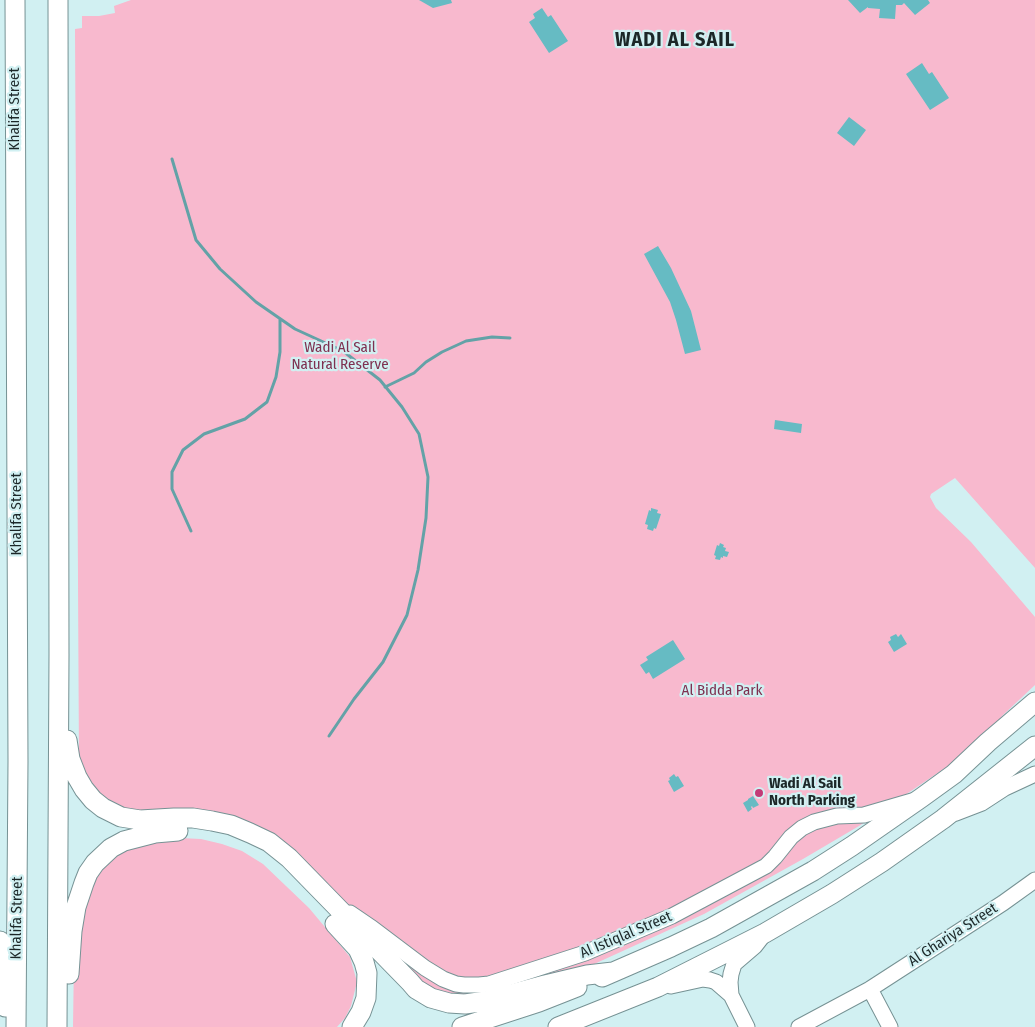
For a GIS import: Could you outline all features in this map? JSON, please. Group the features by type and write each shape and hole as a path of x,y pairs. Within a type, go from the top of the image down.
{"main road":[{"name":"Khalifa Street","path":"15,0 18,751 16,1027"},
{"path":"57,1027 59,654 58,0"},
{"path":"59,654 70,759 84,789 94,800 111,813 129,819 193,818 222,823 250,832 269,842 289,858 416,989 432,998 449,1003 465,1004 486,1001 587,975 613,972"},
{"name":"Al Istiqlal Street","path":"462,1027 539,1002 613,972 671,947 750,907 813,871 921,798 954,774 1035,702"},
{"path":"558,1027 658,986 765,933 832,894 944,819 1035,746"},
{"path":"63,1027 67,1006 76,907 88,872 102,855 124,841 155,833 192,831 230,838 258,851 290,876 358,949 367,973 366,998 361,1012 352,1027"},
{"path":"0,941 7,1027"}],"street":[{"path":"944,819 982,803 1005,788 1035,774"},
{"name":"Al Istiqlal Street","path":"329,899 372,928 436,976 449,982 464,985 489,984 585,953 672,916 766,866 791,837 802,828 814,822 837,816 864,815 921,798"},
{"name":"Al Ghariya Street","path":"800,1027 870,989 1003,903 1035,880"},
{"path":"747,1027 731,994 731,974 734,964 755,946 765,933"},
{"path":"658,986 668,986 703,979 716,982 731,994"},
{"path":"870,989 890,1027"}],"green space":[{"path":"131,0 1035,0 1035,568 955,478 931,494 930,497 936,508 971,542 1035,617 1035,685 1002,716 999,726 954,762 859,826 803,859 704,914 592,965 477,1001 436,995 283,847 164,815 107,808 79,765 75,29 82,28 82,16 99,16 115,13 114,6"},
{"path":"180,838 201,839 222,844 242,851 263,864 309,908 350,957 357,982 351,1006 345,1018 337,1027 73,1027 74,959 91,881 107,861 141,843"}],"building":[{"path":"419,0 451,0 452,3 433,8"},
{"path":"848,0 928,0 930,3 915,15 904,3 896,5 895,19 879,18 880,9 868,7 860,13"},
{"path":"542,8 548,17 551,15 568,41 549,53 529,22 535,18 533,14"},
{"path":"922,63 929,74 932,72 949,98 930,110 906,74"},
{"path":"849,117 866,130 854,146 837,133"},
{"path":"658,246 671,268 691,311 701,350 685,354 670,302 644,254"},
{"path":"775,420 802,424 801,433 774,429"},
{"path":"651,508 658,510 657,513 661,514 656,529 654,528 653,531 647,529 648,525 645,524"},
{"path":"720,543 726,548 725,551 729,552 727,557 723,556 720,560 715,559 716,556 714,555 717,545 719,546"},
{"path":"896,634 898,637 901,634 907,644 894,652 888,642 891,640 890,637"},
{"path":"673,640 685,659 653,679 649,672 646,674 640,665 648,660 646,657"},
{"path":"674,774 676,777 678,776 684,786 674,792 668,781"},
{"path":"753,796 759,805 753,808 752,806 752,809 748,812 743,803"}],"waterway":[{"path":"172,159 196,240 220,269 256,302 295,329 343,351 380,380 402,407 419,434 428,477 426,518 418,570 407,615 383,662 354,699 329,736"},
{"path":"191,531 172,489 172,472 183,450 204,434 245,419 267,402 276,377 280,352 280,319"},
{"path":"385,387 414,373 426,362 442,352 466,341 492,337 510,338"}],"place":[{"name":"Wadi Al Sail North Parking","path":"759,793"}],"district":[{"name":"WADI AL SAIL","path":"675,40"}],"park label":[{"name":"Wadi Al Sail Natural Reserve","path":"340,356"},
{"name":"Al Bidda Park","path":"722,691"}]}
